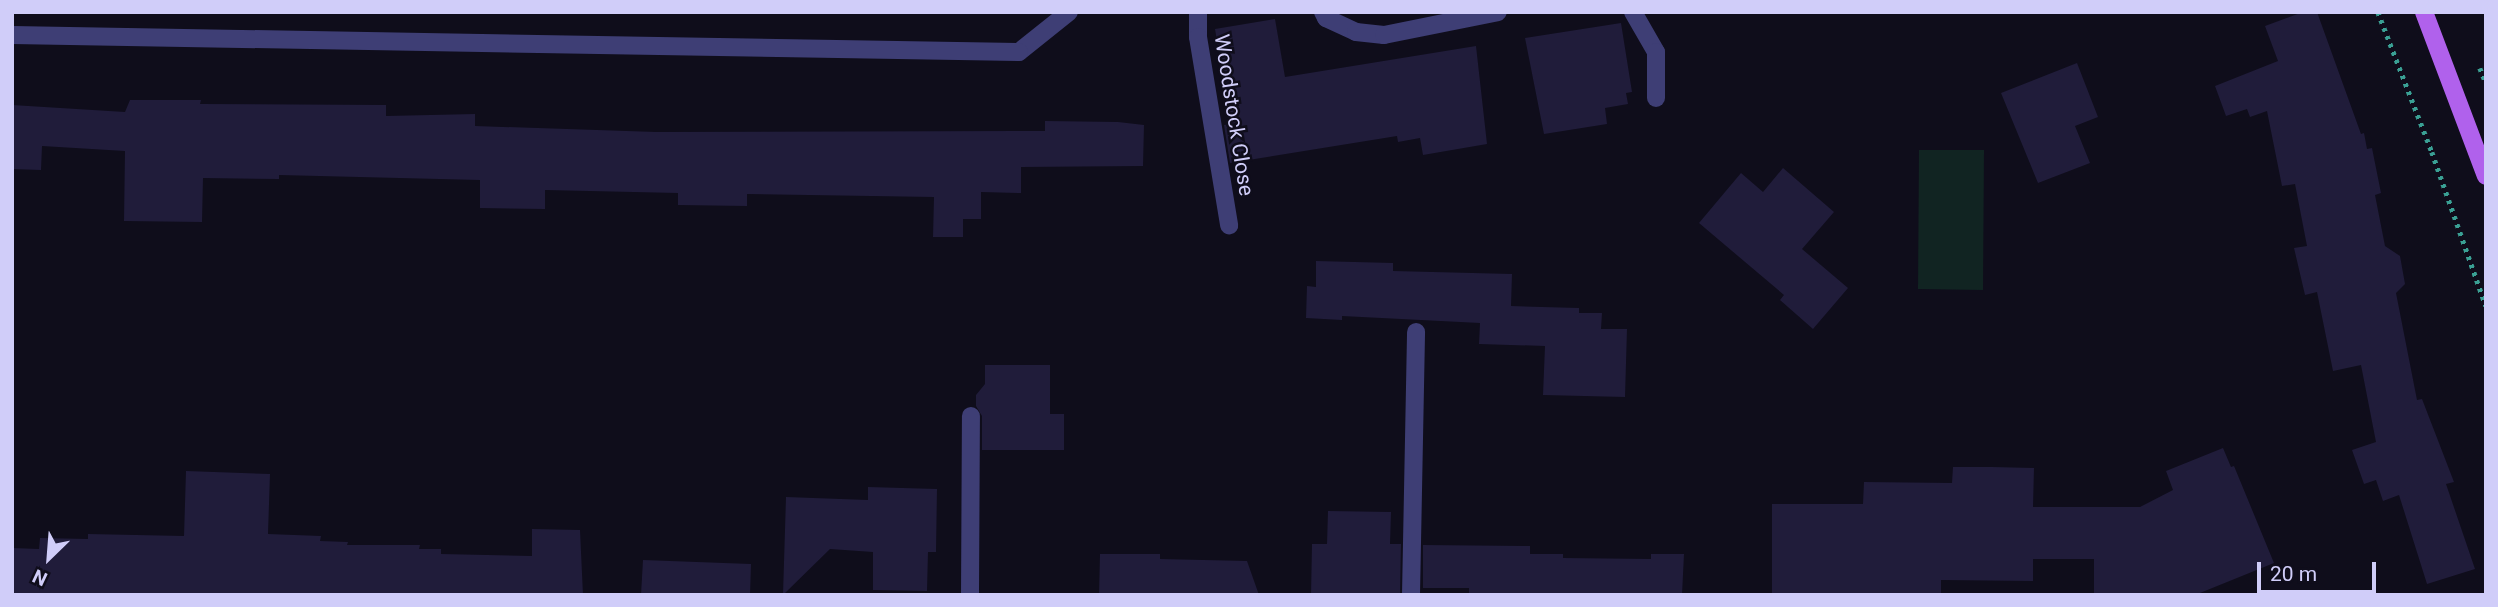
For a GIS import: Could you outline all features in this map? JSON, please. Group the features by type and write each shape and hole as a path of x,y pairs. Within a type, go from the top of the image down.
{"main road":[{"path":"2424,12 2486,176"}],"street":[{"path":"12,35 1019,52 1069,12"},
{"name":"Woodstock Close","path":"1198,12 1198,37 1229,225"},
{"path":"1323,12 1326,18 1356,32 1384,35 1498,12"},
{"path":"1633,12 1656,52 1656,98"},
{"path":"1412,595 1416,332"},
{"path":"970,595 971,416"}],"path":[{"path":"2378,12 2436,163 2486,306"}],"green space":[{"path":"1919,150 1984,150 1983,290 1918,289"}],"building":[{"path":"2303,12 2317,12 2361,134 2364,133 2367,149 2372,148 2381,193 2375,195 2385,246 2400,256 2405,284 2396,293 2417,400 2422,399 2454,482 2446,484 2475,569 2427,584 2399,495 2383,501 2376,480 2364,484 2352,450 2376,442 2361,365 2333,371 2317,292 2305,295 2294,248 2307,246 2295,184 2282,186 2267,111 2250,117 2247,109 2226,116 2215,86 2278,61 2265,26"},
{"path":"1275,19 1285,77 1476,46 1487,144 1423,155 1420,138 1398,142 1397,136 1230,163 1224,125 1231,124 1215,29"},
{"path":"1621,23 1632,92 1626,93 1628,104 1605,108 1607,124 1544,134 1525,38"},
{"path":"2077,63 2098,117 2075,126 2090,163 2038,183 2001,93"},
{"path":"130,100 201,100 200,104 386,105 386,116 475,114 475,126 656,132 1045,131 1045,121 1118,122 1144,125 1143,166 1021,167 1021,193 981,192 981,219 963,219 963,237 933,237 934,197 747,194 747,206 678,205 678,193 545,190 545,209 480,208 480,180 279,175 279,179 203,178 202,222 124,221 125,151 42,146 41,170 12,169 12,105 125,112"},
{"path":"1783,168 1834,212 1802,249 1848,288 1813,329 1780,300 1784,295 1699,223 1741,173 1763,192"},
{"path":"1316,261 1393,263 1393,271 1512,274 1511,306 1579,308 1579,313 1602,313 1601,329 1627,329 1625,397 1543,395 1545,346 1479,344 1480,323 1342,316 1342,320 1306,318 1307,286 1316,287"},
{"path":"985,365 1050,365 1050,414 1064,414 1064,450 982,450 982,416 976,406 976,395 985,384"},
{"path":"2223,448 2231,467 2234,466 2274,563 2195,595 2094,595 2094,559 2033,559 2033,581 1941,580 1941,594 1772,595 1772,504 1863,504 1864,482 1952,483 1953,467 1992,467 2034,468 2033,507 2140,507 2173,490 2166,471"},
{"path":"186,471 270,474 268,534 321,536 320,541 348,542 347,545 420,545 419,549 441,549 441,554 532,556 532,529 580,530 583,595 12,595 12,548 39,549 40,538 88,539 88,534 184,536"},
{"path":"868,487 937,489 936,552 928,552 927,591 873,590 873,552 830,549 783,595 786,497 868,500"},
{"path":"1328,511 1391,512 1390,544 1401,544 1400,595 1311,595 1312,544 1327,544"},
{"path":"1423,545 1530,546 1530,554 1563,554 1563,558 1651,559 1651,554 1684,554 1682,595 1469,595 1469,588 1423,588"},
{"path":"1100,554 1160,554 1160,559 1247,561 1259,595 1099,595"},
{"path":"643,560 751,564 750,595 641,595"}]}
